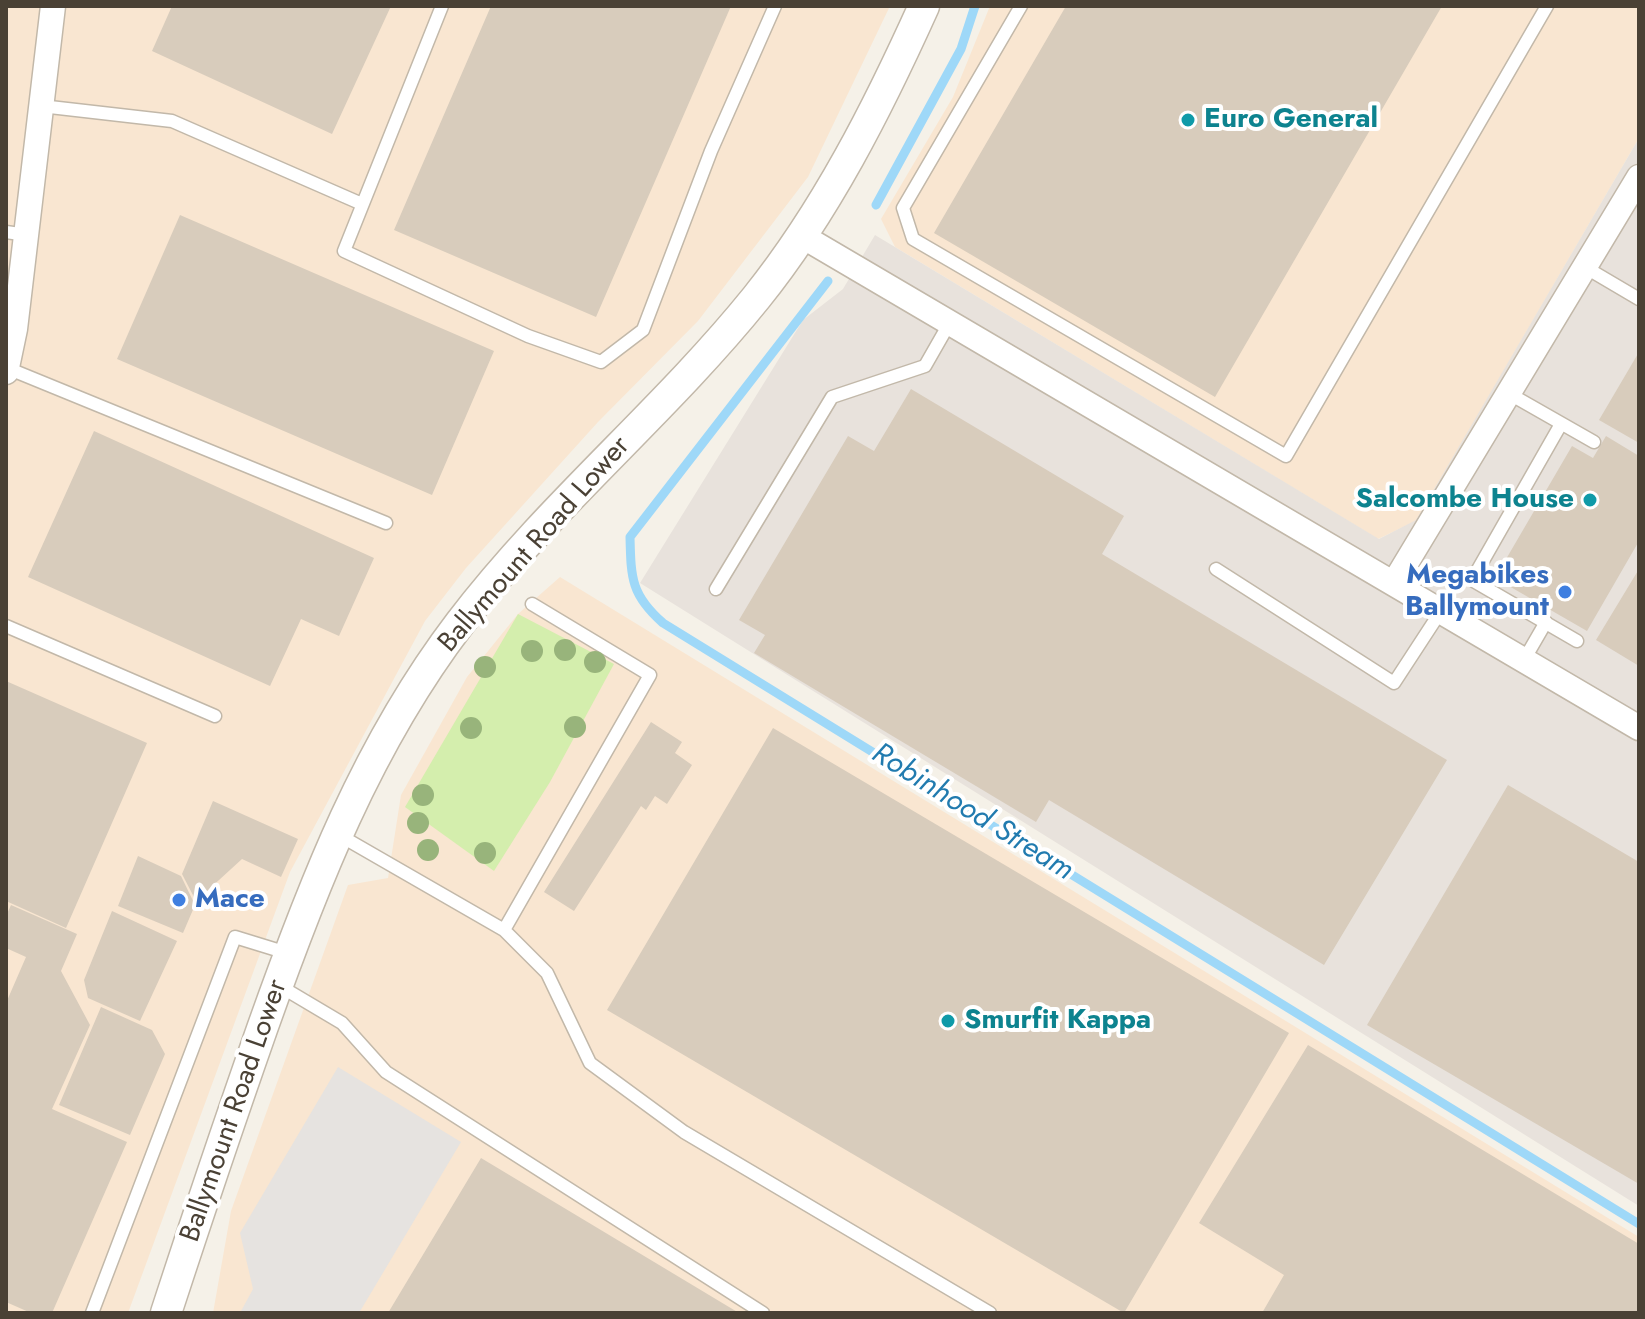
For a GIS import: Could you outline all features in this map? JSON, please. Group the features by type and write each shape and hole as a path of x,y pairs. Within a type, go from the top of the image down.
{"street":[{"path":"6,370 16,234 41,106 53,6"},
{"name":"Ballymount Road Lower","path":"171,1311 289,954 336,833 361,780 405,704 460,623 526,546 754,300 802,236 897,66 924,6"},
{"path":"1394,583 1639,177"},
{"path":"802,236 1639,728"}],"lane":[{"path":"442,6 344,251 528,336 601,362 643,330 711,151 775,6"},
{"path":"1021,6 903,208 913,239 1286,456 1547,6"},
{"path":"41,106 172,121 362,204"},
{"path":"1583,266 1639,299"},
{"path":"716,589 832,397 925,366 949,324"},
{"path":"6,370 386,523"},
{"path":"1508,393 1594,442"},
{"path":"1561,424 1472,580 1577,641"},
{"path":"1216,569 1394,683 1441,611"},
{"path":"504,930 650,675 532,604"},
{"path":"1524,660 1546,622"},
{"path":"6,626 215,716"},
{"path":"336,833 504,930 547,973 590,1063 684,1132 990,1313"},
{"path":"92,1313 235,937 289,954"},
{"path":"278,985 342,1023 386,1072 763,1313"}],"shaded area":[{"path":"6,6 890,6 808,177 698,321 598,422 466,568 425,621 290,872 128,1313 6,1313"},
{"path":"990,6 1639,6 1639,138 1416,521 1378,539 895,247 881,219 953,97"},
{"path":"1639,138 1639,1206 640,583 803,320 843,289 875,235 1379,539 1416,520"},
{"path":"560,577 1639,1237 1639,1313 213,1313 231,1211 348,885 388,878 401,795 467,677 518,614"},
{"path":"338,1067 461,1142 359,1313 240,1313 253,1289 240,1233"}],"green space":[{"path":"518,614 614,664 550,782 494,871 405,807"}],"building":[{"path":"172,6 391,6 332,134 152,51"},
{"path":"491,6 731,6 596,317 394,230"},
{"name":"Euro General","path":"1066,6 1442,6 1215,397 934,233"},
{"path":"180,215 494,351 432,495 117,359"},
{"path":"1639,352 1639,443 1599,420"},
{"path":"911,389 1124,516 1102,554 1447,760 1324,965 1049,800 1036,822 754,653 765,635 739,620 848,436 874,451"},
{"path":"94,431 374,558 339,636 301,619 270,686 28,577"},
{"name":"Salcombe House","path":"1606,436 1639,456 1639,541 1587,631 1495,578 1572,446 1593,458"},
{"path":"1639,569 1639,666 1596,640"},
{"path":"6,681 147,743 66,928 6,901"},
{"path":"651,722 682,742 675,753 692,765 667,804 655,796 646,810 641,806 574,911 544,892"},
{"name":"Smurfit Kappa","path":"773,728 1289,1033 1124,1313 607,1010"},
{"path":"1508,785 1639,862 1639,1184 1367,1025"},
{"path":"213,801 298,839 281,877 242,859 196,901 182,874"},
{"path":"138,856 181,876 195,905 183,933 118,906"},
{"path":"11,905 77,934 61,971 90,1025 52,1109 127,1142 52,1313 31,1313 6,1302 6,1003 26,957 6,948 6,916"},
{"path":"112,911 177,941 140,1021 88,998 84,980"},
{"path":"101,1007 152,1030 165,1054 130,1135 59,1105"},
{"path":"1308,1045 1639,1244 1639,1313 1262,1313 1284,1275 1199,1223"},
{"path":"481,1158 739,1313 388,1313"}],"waterway":[{"name":"Robinhood Stream","path":"876,205 961,49 975,6"},
{"name":"Robinhood Stream","path":"828,281 630,537 632,575 644,604 663,623 1639,1224"}],"place":[{"name":"Euro General","path":"1188,120"},
{"name":"Salcombe House","path":"1590,500"},
{"name":"Megabikes Ballymount","path":"1565,592"},
{"name":"Mace","path":"179,900"},
{"name":"Smurfit Kappa","path":"948,1021"}]}
